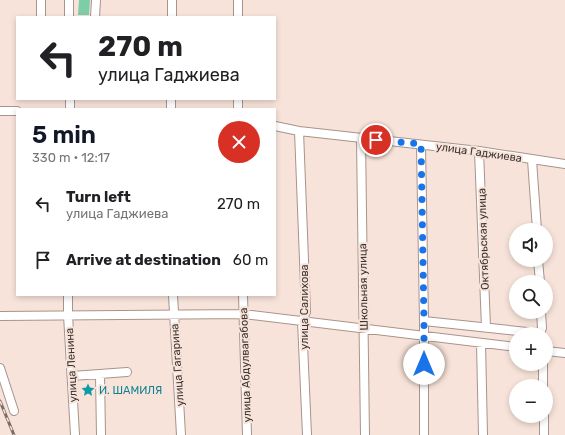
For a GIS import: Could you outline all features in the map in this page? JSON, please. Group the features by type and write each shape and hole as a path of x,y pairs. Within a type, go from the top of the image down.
{"street":[{"path":"41,0 41,16"},
{"path":"69,0 69,16"},
{"path":"95,16 96,0"},
{"path":"172,0 172,16"},
{"path":"238,0 238,16"},
{"path":"0,111 16,111"},
{"name":"улица Гаджиева","path":"276,126 300,131 479,151 565,164"},
{"name":"улица Салихова","path":"300,131 306,312 302,321 307,435"},
{"name":"Школьная улица","path":"361,138 365,435"},
{"path":"421,144 424,435"},
{"name":"Октябрьская улица","path":"479,151 486,327"},
{"path":"532,160 536,223"},
{"name":"улица Ленина","path":"68,296 75,435"},
{"name":"улица Гагарина","path":"173,296 181,435"},
{"name":"улица Абдулвагабова","path":"243,296 248,435"},
{"path":"0,316 243,314 509,346"},
{"path":"424,321 537,333 542,330 542,319"},
{"path":"481,343 483,435"},
{"path":"553,352 565,353"},
{"path":"0,368 14,411"},
{"path":"72,376 127,372"},
{"path":"100,375 101,435"},
{"path":"544,423 544,435"}],"green space":[{"path":"79,0 90,0 89,15 78,15"}],"railway":[{"path":"0,401 14,435"}],"place":[{"name":"И. ШАМИЛЯ","path":"88,390"}],"route":[{"path":"376,140 421,144 424,364"}]}
